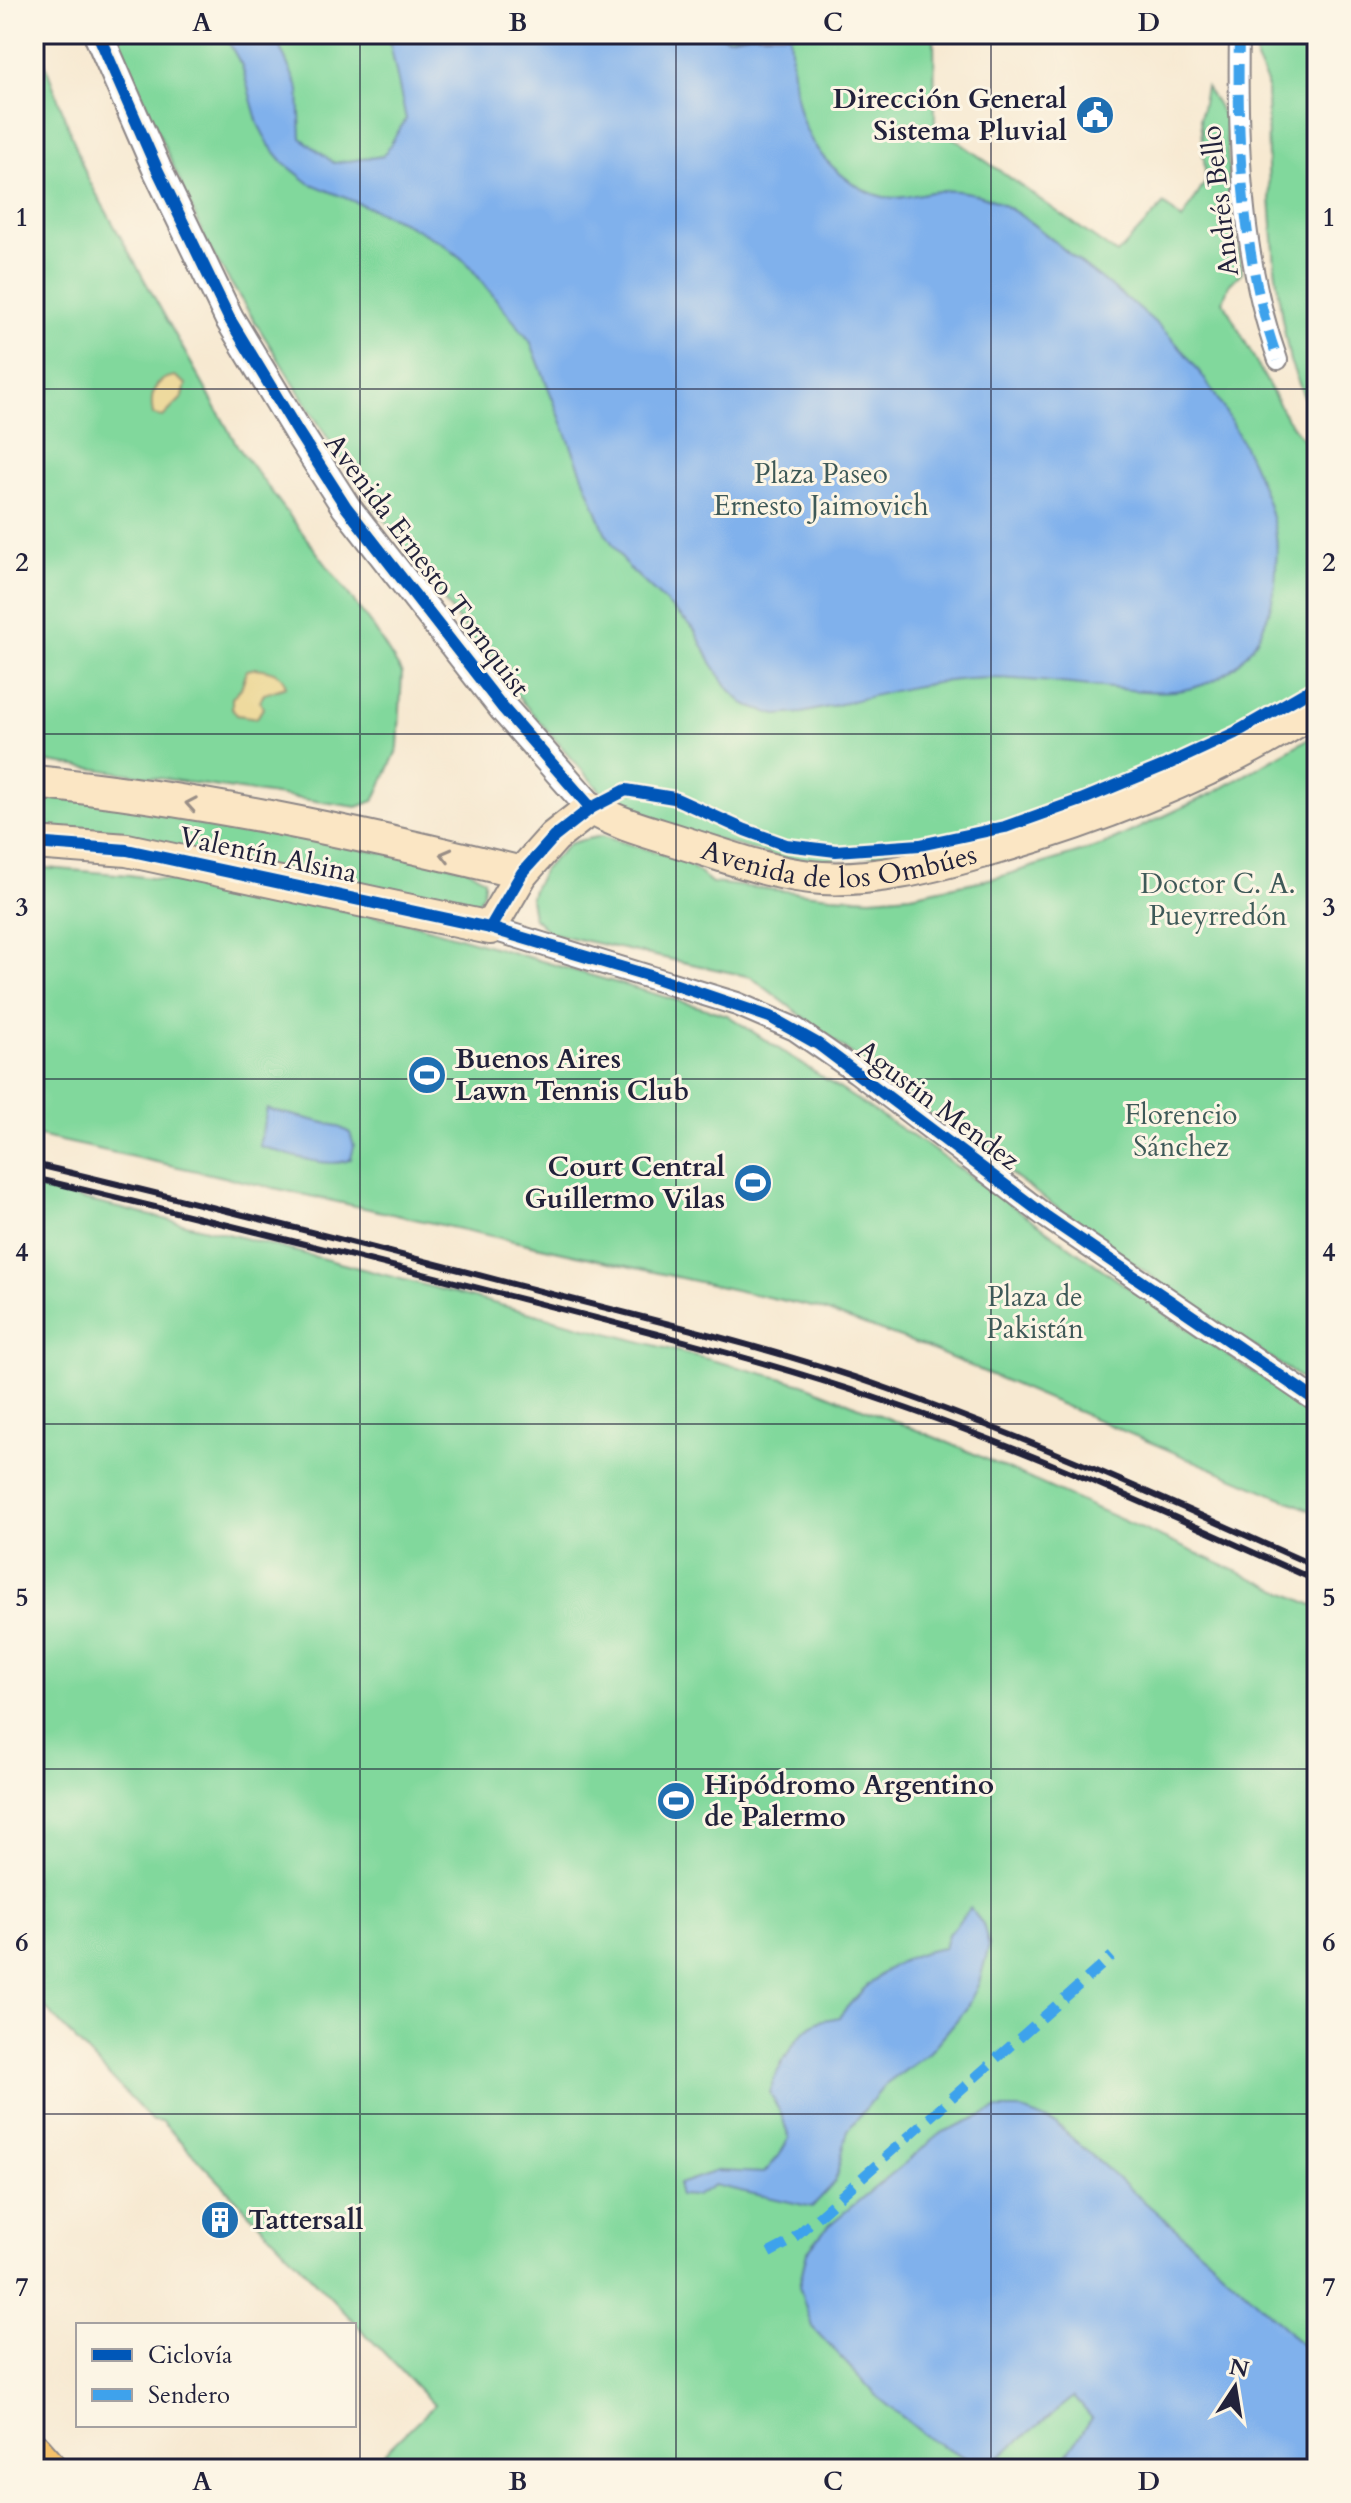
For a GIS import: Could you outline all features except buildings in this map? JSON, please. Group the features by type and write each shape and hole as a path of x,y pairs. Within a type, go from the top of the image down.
{"main road":[{"name":"Avenida de los Ombúes","path":"591,808 623,825 774,871 824,878 903,871 954,860 1084,821 1171,786 1261,744 1317,709"},
{"name":"Valentín Alsina","path":"34,782 114,790 199,805 417,848 522,873"},
{"path":"490,928 522,873 554,837 591,808"},
{"name":"Valentín Alsina","path":"34,843 127,850 490,928"},
{"path":"34,2452 49,2469"}],"street":[{"name":"Avenida Ernesto Tornquist","path":"98,34 157,169 229,318 346,507 493,695 591,808"},
{"name":"Andrés Bello","path":"1239,34 1238,119 1250,248 1266,327 1278,360"},
{"name":"Agustin Mendez","path":"490,928 737,1004 795,1029 857,1072 1047,1217 1317,1401"}],"green space":[{"path":"34,34 87,177 238,447 373,627 402,673 398,748 374,801 357,807 34,760"},
{"name":"Plaza Paseo Ernesto Jaimovich","path":"115,34 934,34 935,125 1117,254 1164,204 1182,220 1206,181 1200,119 1206,87 1225,117 1231,202 1242,272 1229,285 1223,301 1287,419 1317,457 1317,690 1233,737 1085,804 1018,826 905,853 817,860 781,858 671,827 602,793 498,674 347,469 209,248"},
{"path":"1256,34 1317,34 1317,430 1290,361 1282,319 1268,169 1267,83 1256,60"},
{"path":"1317,734 1317,1389 1191,1305 968,1143 751,977 550,933 533,917 530,899 544,869 569,844 602,836 683,860 712,883 831,896 871,898 911,895 999,877 1103,845 1213,793"},
{"path":"34,796 125,805 466,868 484,879 484,889 467,912 34,835"},
{"name":"Buenos Aires Lawn Tennis Club","path":"34,867 129,875 247,892 411,923 727,1015 929,1147 1170,1317 1317,1414 1317,1513 923,1346 817,1308 34,1135"},
{"name":"Hipódromo Argentino de Palermo","path":"34,1188 236,1236 803,1384 961,1448 1317,1607 1317,2469 368,2469 434,2405 162,2122 152,2121 34,1996"}],"sand":[{"path":"175,376 186,384 183,397 163,417 153,415 155,389 162,381"},
{"path":"256,668 279,675 286,687 264,694 260,701 263,708 257,718 237,715 232,708 232,698 241,688 247,670"}],"water":[{"path":"224,34 274,34 299,90 301,138 334,163 383,156 406,119 388,34 717,34 727,38 750,34 790,34 794,85 802,118 816,148 846,178 868,192 884,197 951,191 978,195 1003,205 1140,309 1189,359 1237,432 1262,486 1276,536 1276,570 1271,606 1257,638 1248,653 1221,676 1182,690 1146,691 987,678 927,684 802,713 777,715 743,703 712,664 694,629 627,566 605,532 530,341 466,262 442,243 399,220 309,183 284,163 269,145 258,124 242,66"},
{"path":"267,1109 337,1126 350,1133 354,1146 351,1159 319,1162 259,1146"},
{"path":"970,1908 983,1924 989,1946 979,1983 966,2009 929,2053 884,2086 848,2130 835,2182 812,2207 714,2185 696,2196 679,2195 679,2184 717,2171 764,2173 789,2138 769,2092 795,2042 811,2026 839,2017 872,1981 897,1963 944,1948 948,1934"},
{"path":"997,2109 1018,2109 1056,2124 1220,2268 1317,2362 1317,2469 1057,2469 1092,2418 1074,2397 991,2463 970,2460 931,2440 879,2398 812,2327 799,2286 807,2252 829,2225 943,2132"}],"railway":[{"path":"34,1164 671,1324 843,1374 1050,1450 1317,1567"},
{"path":"34,1178 597,1318 854,1391 958,1427 1061,1468 1317,1581"}],"marked path":[{"path":"1239,34 1239,116 1244,199 1256,281 1278,360"},
{"path":"769,2253 788,2243 1112,1956"}],"cycle path":[{"path":"98,34 157,169 229,318 298,432 346,507 503,708 591,808"},
{"path":"490,928 522,873 554,837 591,808 626,790 674,798 786,845 836,851 920,845 1005,827 1081,800 1235,733 1317,686"},
{"path":"34,843 127,850 490,928 647,975 770,1017 818,1044 1047,1217 1317,1401"}],"place":[{"name":"Dirección General Sistema Pluvial","path":"1095,115"},
{"name":"Buenos Aires Lawn Tennis Club","path":"427,1075"},
{"name":"Court Central Guillermo Vilas","path":"753,1183"},
{"name":"Hipódromo Argentino de Palermo","path":"676,1801"},
{"name":"Tattersall","path":"220,2220"}],"park label":[{"name":"Doctor C. A. Pueyrredón","path":"1218,900"},
{"name":"Florencio Sánchez","path":"1181,1131"},
{"name":"Plaza de Pakistán","path":"1035,1313"}]}
